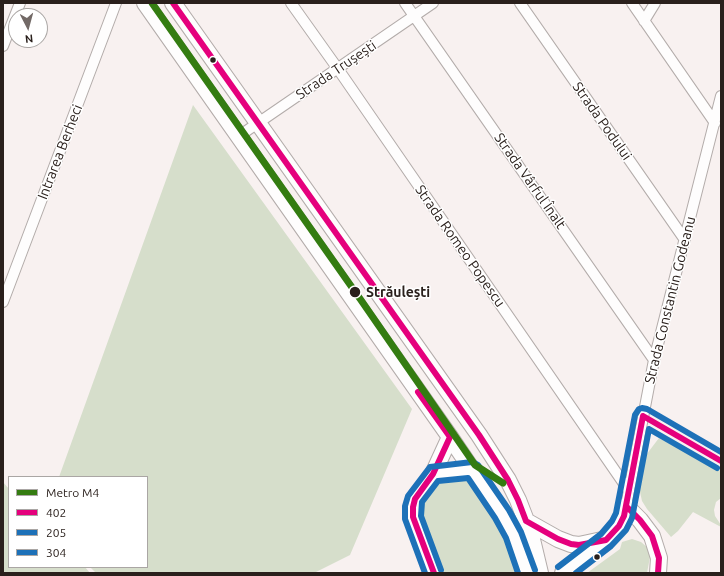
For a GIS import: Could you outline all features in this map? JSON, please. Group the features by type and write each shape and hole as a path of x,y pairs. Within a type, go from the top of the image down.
{"main road":[{"path":"145,3 450,437 502,514 513,535 527,573"},
{"path":"173,3 259,122 479,436 518,500 530,531 540,573"},
{"path":"434,573 413,517 413,507 415,500 433,474 450,437"},
{"path":"433,474 472,470"},
{"path":"562,573 606,540 619,526 624,516 628,498"},
{"path":"628,498 640,520 652,536 657,548 659,558 658,573"},
{"path":"526,521 558,539 571,544 579,545 606,540"}],"street":[{"path":"3,46 20,3"},
{"name":"Intrarea Berheci","path":"3,302 116,3"},
{"name":"Strada Romeo Popescu","path":"291,3 338,69 628,498"},
{"name":"Strada Vârful Înalt","path":"405,3 654,360"},
{"name":"Strada Trușești","path":"238,136 434,3"},
{"name":"Strada Podului","path":"520,3 685,240"},
{"path":"632,3 714,123"},
{"path":"644,21 654,3"},
{"name":"Strada Constantin Godeanu","path":"628,498 654,360 721,96"}],"green space":[{"path":"193,105 412,409 350,555 314,573 96,573 91,568 148,568 148,476 59,476"},
{"path":"659,438 721,471 721,498 716,502 714,510 715,516 721,527 693,512 678,531 671,537 647,509 642,501 640,492 640,478 643,459"},
{"path":"447,479 467,479 476,485 487,499 522,573 439,573 421,517 424,504 434,486"},
{"path":"3,482 8,488 8,568 86,568 90,573 3,573"},
{"path":"632,539 641,542 648,548 650,557 647,573 587,573 620,549 622,542"}],"metro line":[{"name":"M4","path":"152,3 475,465 503,483"}],"transit line":[{"name":"402","path":"173,3 479,435 508,480 526,521 558,539 571,544 579,545 606,540 619,526 624,516 643,416 721,461"},
{"name":"402","path":"418,392 450,437 433,474 415,499 413,507 413,517 434,573"},
{"name":"304","path":"558,567 601,534 612,521 616,513 635,415 639,409 647,409 721,452"},
{"name":"205","path":"576,573 611,546 626,530 632,518 649,429 717,468"},
{"name":"304","path":"425,573 405,519 405,506 408,496 430,467 472,462 478,465 509,510 521,532 535,570"},
{"name":"205","path":"441,570 421,516 422,502 438,481 468,478 495,518 506,538 518,573"},
{"name":"402","path":"626,506 640,520 652,536 659,558 658,573"}],"place":[{"name":"Străulești","path":"355,292"}]}
